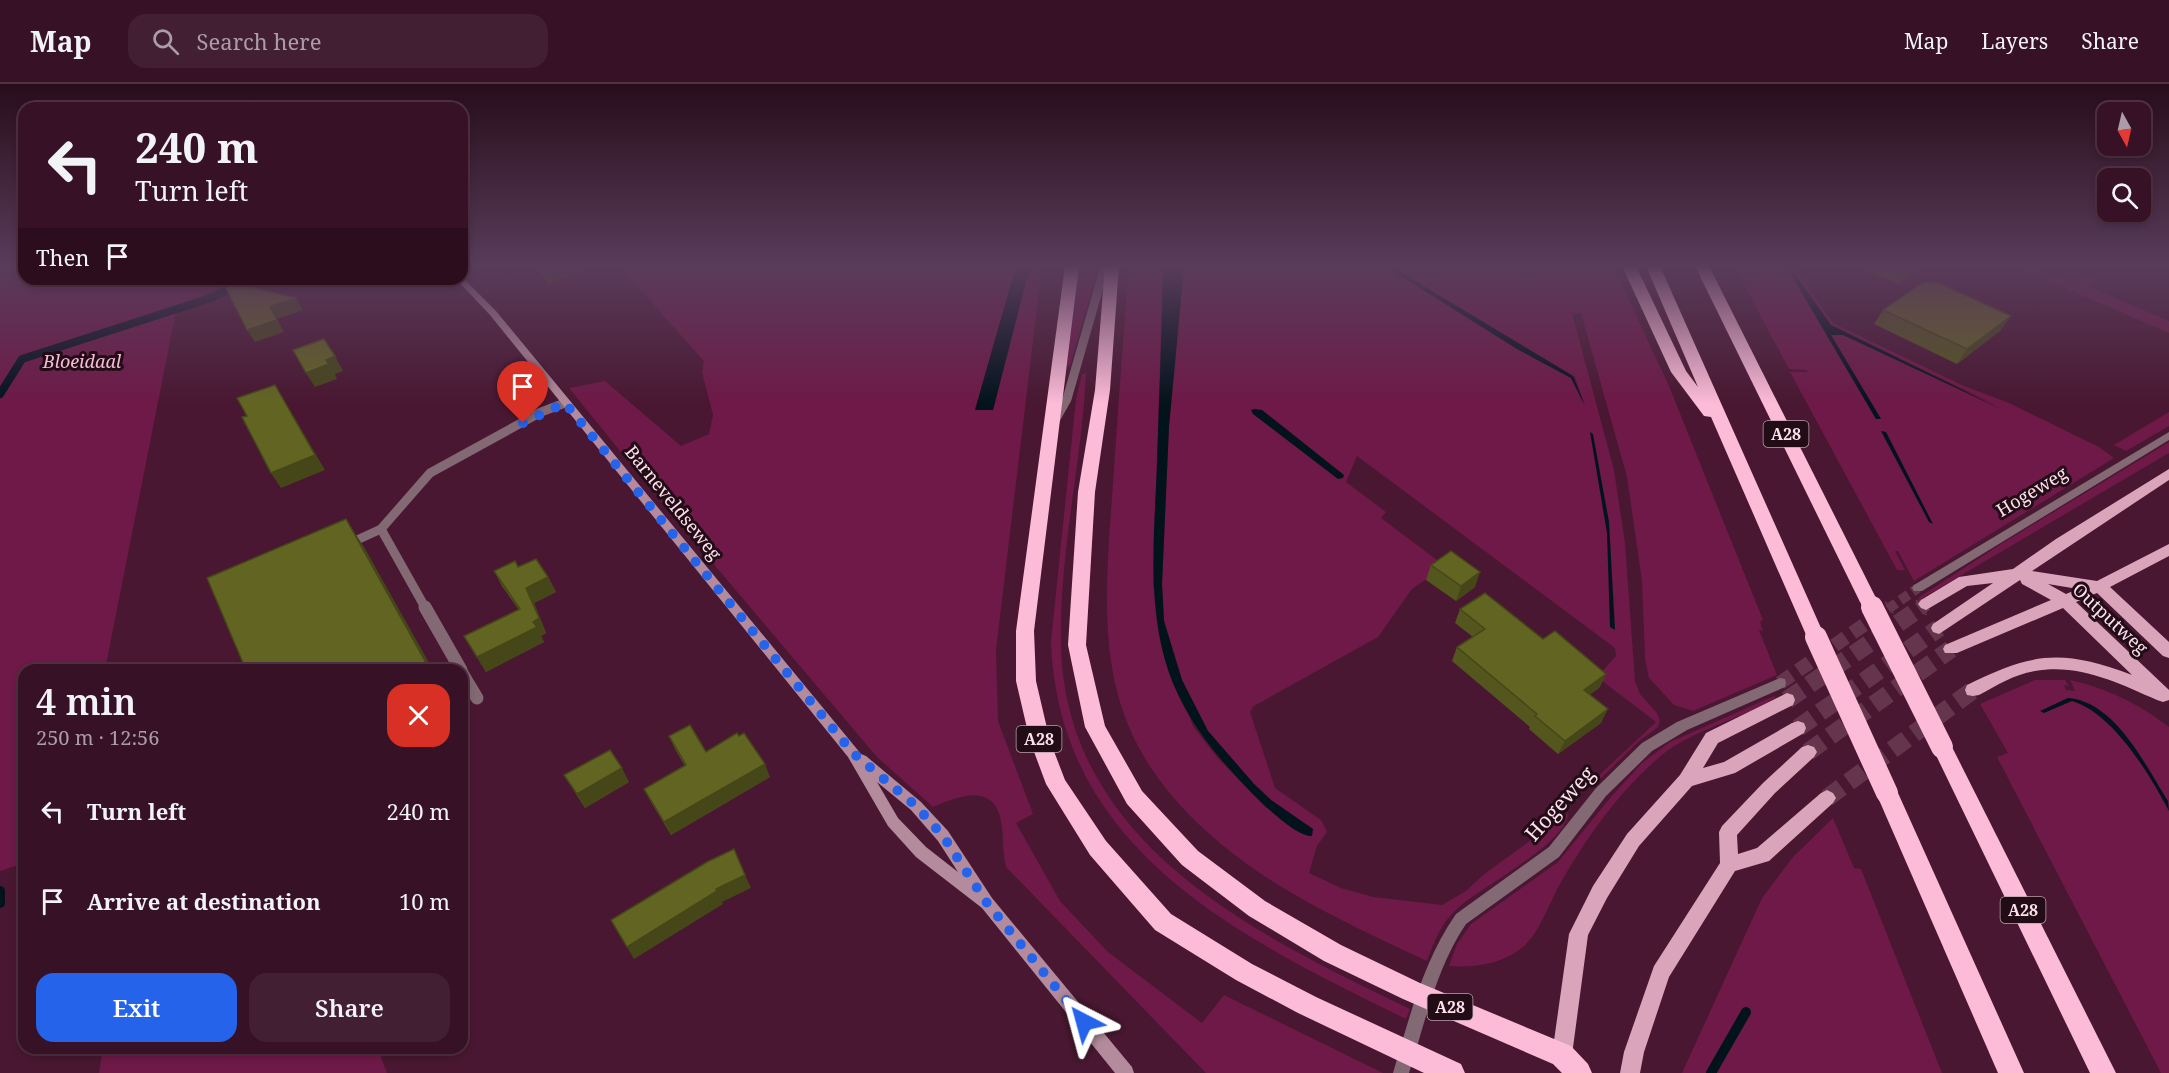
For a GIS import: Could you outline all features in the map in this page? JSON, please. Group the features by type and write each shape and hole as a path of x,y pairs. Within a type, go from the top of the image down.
{"highway":[{"name":"A28","path":"1066,312 1025,631 1026,681 1040,741 1056,784 1098,848 1163,922 1244,972 1404,1064 1452,1073"},
{"name":"A28","path":"1108,312 1100,407 1087,481 1077,643 1084,688 1099,737 1132,796 1182,852 1234,894 1306,939 1567,1067"},
{"path":"1651,312 1679,372 1728,434"},
{"path":"1674,312 2011,1073"},
{"name":"A28","path":"1726,312 2103,1073"}],"main road":[{"path":"1939,628 2169,474"},
{"path":"1951,650 2011,620 2100,587 2169,549"},
{"path":"1926,604 1964,581 2017,574"},
{"name":"Outputweg","path":"2017,574 2100,587 2169,652"},
{"name":"Outputweg","path":"2017,574 2064,600 2166,699"},
{"path":"1973,690 2015,670 2043,663 2061,663 2096,668 2166,699"},
{"path":"1567,1067 1579,934 1600,892 1633,840 1686,780 1712,738 1787,700"},
{"path":"1686,780 1730,768 1798,728"},
{"path":"1630,1073 1634,1052 1661,973 1729,865 1728,832 1769,788 1808,752"},
{"path":"1729,865 1762,855 1827,798"}],"street":[{"name":"Barneveldseweg","path":"492,312 853,753 893,822 921,852 987,903"},
{"name":"Hogeweg","path":"1918,588 2169,435"},
{"name":"Hogeweg","path":"1404,1064 1452,929 1468,912 1554,852 1601,792 1635,757 1662,736 1780,683"},
{"name":"Barneveldseweg","path":"853,753 916,806 943,836 987,903 1126,1073"}],"lane":[{"path":"1053,424 1068,399 1092,312"},
{"path":"338,549 381,529 430,473 542,412 565,403"},
{"path":"381,529 457,664"},
{"path":"468,683 477,698"}],"green space":[{"name":"Bloeidaal","path":"0,312 176,312 106,664 18,664 18,865 0,871"},
{"path":"660,312 1003,312 975,410 993,410 1018,312 1036,312 996,650 998,721 1033,814 1016,823 1060,901 1108,952 1202,1023 1224,995 1383,1073 1206,1073 1006,867 1001,821 991,801 983,797 963,797 933,807 877,757 672,515 569,388 605,381 681,446 709,434 713,415 702,372 704,361"},
{"path":"1073,312 1086,312 1070,366 1067,366"},
{"path":"1126,312 1162,312 1153,584 1161,641 1193,726 1216,756 1265,807 1314,830 1271,800 1208,731 1182,680 1164,621 1162,584 1169,426 1180,312 1458,312 1517,349 1571,378 1584,405 1575,377 1467,312 1635,312 1669,386 1763,620 1760,622 1763,631 1759,630 1777,675 1693,711 1674,705 1649,678 1645,659 1642,581 1627,477 1581,313 1572,313 1614,470 1625,543 1635,681 1640,694 1657,713 1660,720 1658,727 1638,742 1594,785 1592,782 1656,722 1597,677 1616,656 1615,648 1357,456 1346,482 1386,512 1381,518 1445,566 1412,589 1378,637 1254,706 1250,712 1275,788 1321,820 1327,832 1317,846 1309,873 1341,888 1373,897 1442,905 1466,891 1483,875 1568,813 1564,825 1554,838 1539,851 1451,914 1439,933 1427,961 1339,919 1283,888 1230,851 1205,830 1168,791 1141,752 1123,711 1112,670 1107,582"},
{"path":"1759,312 1813,312 1876,418 1879,416 1831,335 1843,335 2000,407 1831,325 1822,312 1825,312 1833,323 1964,386 2009,403 2099,447 2114,458 1914,581 1898,551 1895,551 1905,570 1897,570 1790,372 1808,372 1789,369"},
{"path":"2121,312 2148,312 2169,321 2169,333"},
{"path":"1086,373 1084,407 1067,542 1061,610 1061,644 1071,714 1095,775 1132,828 1179,873 1233,913 1291,948 1410,1009 1406,1019 1282,955 1223,919 1170,879 1123,832 1086,778 1062,714 1051,641 1076,399 1082,374"},
{"path":"2169,412 2169,426 2126,451 2114,445"},
{"path":"2169,442 2169,453 1919,600 1918,598 2001,544"},
{"path":"2035,680 2065,680 2069,686 2064,685 2066,690 2075,691 2070,680 2097,688 2134,704 2169,727 2169,1073 2161,1073 1997,757 2008,753 1980,704"},
{"path":"1776,697 1748,712 1674,746 1632,783 1581,849 1539,926 1523,947 1507,957 1488,964 1449,966 1457,944 1471,924 1558,862 1642,763 1670,742"},
{"path":"1833,818 1854,868 1861,869 1942,1073 1682,1073 1762,898 1793,857"},
{"path":"102,1054 380,1054 387,1073 99,1073"}],"water":[{"path":"1003,312 1018,312 993,410 975,410"},
{"path":"1162,312 1180,312 1169,426 1162,584 1164,621 1182,680 1208,731 1271,800 1313,829 1312,836 1297,831 1279,818 1218,756 1183,705 1166,664 1156,608 1154,580"},
{"path":"1458,312 1467,312 1573,376 1585,405 1571,378 1517,349"},
{"path":"1813,312 1822,312 1831,325 2001,409 1843,335 1831,335 1881,419 1876,419"},
{"path":"1251,410 1262,410 1344,475 1343,478 1338,479 1253,414"},
{"path":"1881,431 1886,432 1933,524 1929,522"},
{"path":"1590,432 1593,434 1609,522 1615,630 1610,627 1607,533"},
{"path":"2068,698 2085,702 2101,711 2115,723 2149,770 2168,801 2169,811 2152,780 2129,747 2102,718 2072,701 2044,713 2040,711"}],"building":[{"path":"238,312 273,312 277,320 247,330"},
{"path":"1888,312 2003,312 2011,316 1967,349"},
{"path":"324,339 335,356 326,360 329,364 306,373 293,350"},
{"path":"275,385 315,455 271,473 242,417 247,416 237,398"},
{"path":"346,519 427,664 243,664 207,578"},
{"path":"1451,551 1480,572 1461,586 1431,565"},
{"path":"536,559 548,577 526,588 539,618 533,622 537,627 477,657 464,636 520,609 494,571 515,561 518,567"},
{"path":"1485,593 1543,639 1555,631 1606,674 1584,690 1608,709 1565,741 1535,716 1537,714 1457,647 1485,629 1460,609"},
{"path":"690,725 706,752 737,733 739,736 744,733 765,764 664,822 644,789 686,765 669,736"},
{"path":"610,750 622,768 577,794 564,775"},
{"path":"734,849 745,875 716,889 717,891 627,947 611,920 707,862"}],"waterway":[{"path":"0,394 22,359 167,312"},
{"path":"0,891 0,903"},
{"path":"1711,1073 1746,1012"}],"tunnel":[{"path":"1888,609 1918,588"},
{"path":"1919,609 1926,604"},
{"path":"1780,683 1890,607"},
{"path":"1787,700 1922,607"},
{"path":"1798,728 1939,628"},
{"path":"1808,752 1951,649"},
{"path":"1827,798 1973,690"}],"route":[{"path":"523,423 565,403 853,753 916,806 943,836 987,903 1084,1022"}]}
